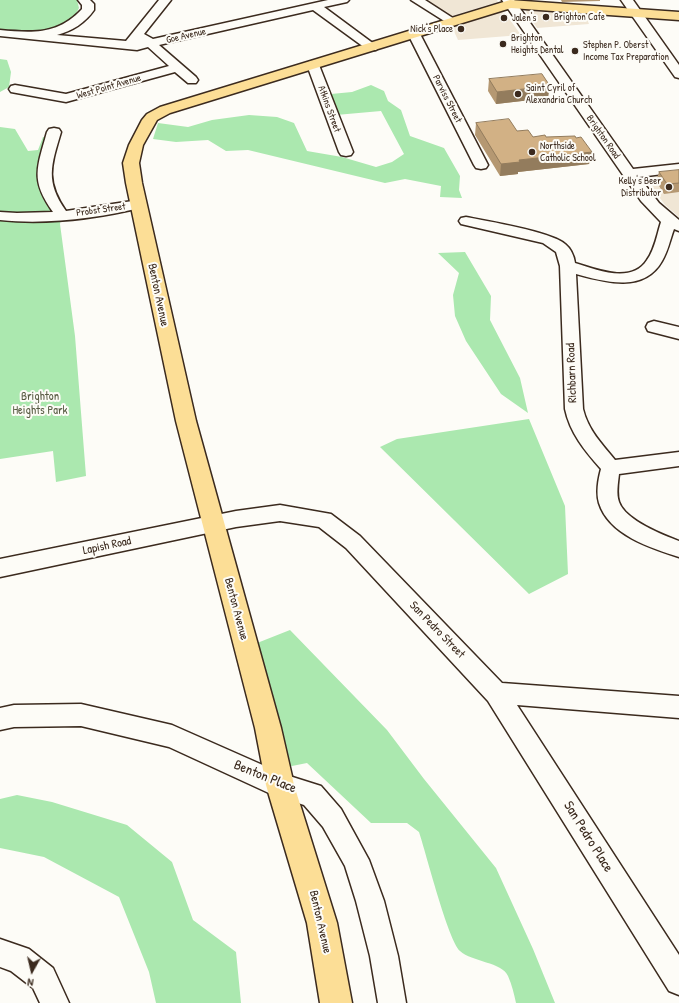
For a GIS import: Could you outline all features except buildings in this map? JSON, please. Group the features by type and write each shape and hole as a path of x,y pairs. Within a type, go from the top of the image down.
{"main road":[{"name":"Benton Avenue","path":"336,1003 322,923 280,785 268,728 213,524 171,355 134,183 131,163 136,145 147,123 152,117 165,110 453,22 509,2 679,16"}],"street":[{"path":"0,33 28,36 63,30 80,20 88,10 88,4 84,0"},
{"path":"129,46 164,0"},
{"name":"Goe Avenue","path":"28,36 129,46 151,44 299,5 315,6 343,0"},
{"path":"417,0 453,22"},
{"path":"627,0 679,74"},
{"name":"Brighton Road","path":"509,2 654,208 674,223"},
{"path":"315,6 372,47"},
{"path":"139,33 192,80"},
{"name":"Parviss Street","path":"414,34 481,165"},
{"name":"Atkins Street","path":"313,65 346,152"},
{"name":"West Point Avenue","path":"15,89 55,97 70,97 178,67"},
{"path":"54,132 45,178 48,194 62,215"},
{"path":"629,174 679,168"},
{"name":"Probst Street","path":"0,216 28,218 62,215 139,204"},
{"name":"Richbarn Road","path":"466,221 548,240 558,246 566,254 568,266 574,409 576,420 582,433 611,468"},
{"path":"568,266 607,278 631,278 648,270 654,262 674,223"},
{"path":"654,327 679,333"},
{"path":"679,459 611,468 607,486 610,508 627,524 646,536 679,549"},
{"name":"San Pedro Street","path":"213,524 280,513 324,520 353,542 496,693"},
{"name":"Lapish Road","path":"0,568 213,524"},
{"path":"0,563 0,568"},
{"path":"496,693 679,707"},
{"name":"San Pedro Place","path":"496,693 679,981"},
{"name":"Benton Place","path":"0,719 14,716 81,715 164,734 172,736 280,785 312,796 332,818 356,860 370,901 384,956 392,1003"},
{"path":"0,953 19,959 43,978 55,1003"}],"shaded area":[{"path":"423,0 497,0 498,2 452,16"},
{"path":"525,10 585,14 589,24 537,28"},
{"path":"500,12 505,13 521,35 458,40 452,27"},
{"path":"679,174 679,217 665,205 646,179 649,177"}],"green space":[{"path":"0,0 77,0 79,8 73,18 55,29 33,32 0,30"},
{"path":"0,59 7,60 11,72 9,87 0,92"},
{"path":"371,85 384,91 388,101 401,110 410,136 444,148 460,176 459,190 462,198 440,197 441,186 405,179 385,183 248,150 226,151 208,140 176,142 153,139 158,123 188,127 212,120 249,115 277,117 294,123 307,151 342,157 376,167 392,162 404,154 381,111 336,115 331,94 352,92"},
{"name":"Brighton Heights Park","path":"0,127 15,129 28,151 38,150 43,137 59,136 48,174 63,209 60,224 75,336 86,476 56,482 53,451 0,459"},
{"path":"465,252 491,296 490,320 520,378 528,413 501,394 466,341 455,316 453,295 459,273 438,253"},
{"path":"529,419 565,506 568,574 529,594 380,447 397,439"},
{"path":"290,630 387,730 424,779 496,868 533,949 555,1003 516,1003 511,983 505,971 465,955 460,951 455,944 444,914 419,832 407,823 371,823 307,763 277,769 247,647"},
{"path":"17,795 52,802 127,825 172,862 193,920 236,952 241,1003 156,1003 149,972 119,897 44,857 0,848 0,799"}],"place":[{"name":"Brighton Cafe","path":"546,17"},
{"name":"Jalen's","path":"504,18"},
{"name":"Nick's Place","path":"461,29"},
{"name":"Brighton Heights Dental","path":"503,44"},
{"name":"Stephen P. Oberst Income Tax Preparation","path":"575,51"},
{"name":"Saint Cyril of Alexandria Church","path":"518,94"},
{"name":"Northside Catholic School","path":"532,152"},
{"name":"Kelly's Beer Distributor","path":"669,187"}]}
